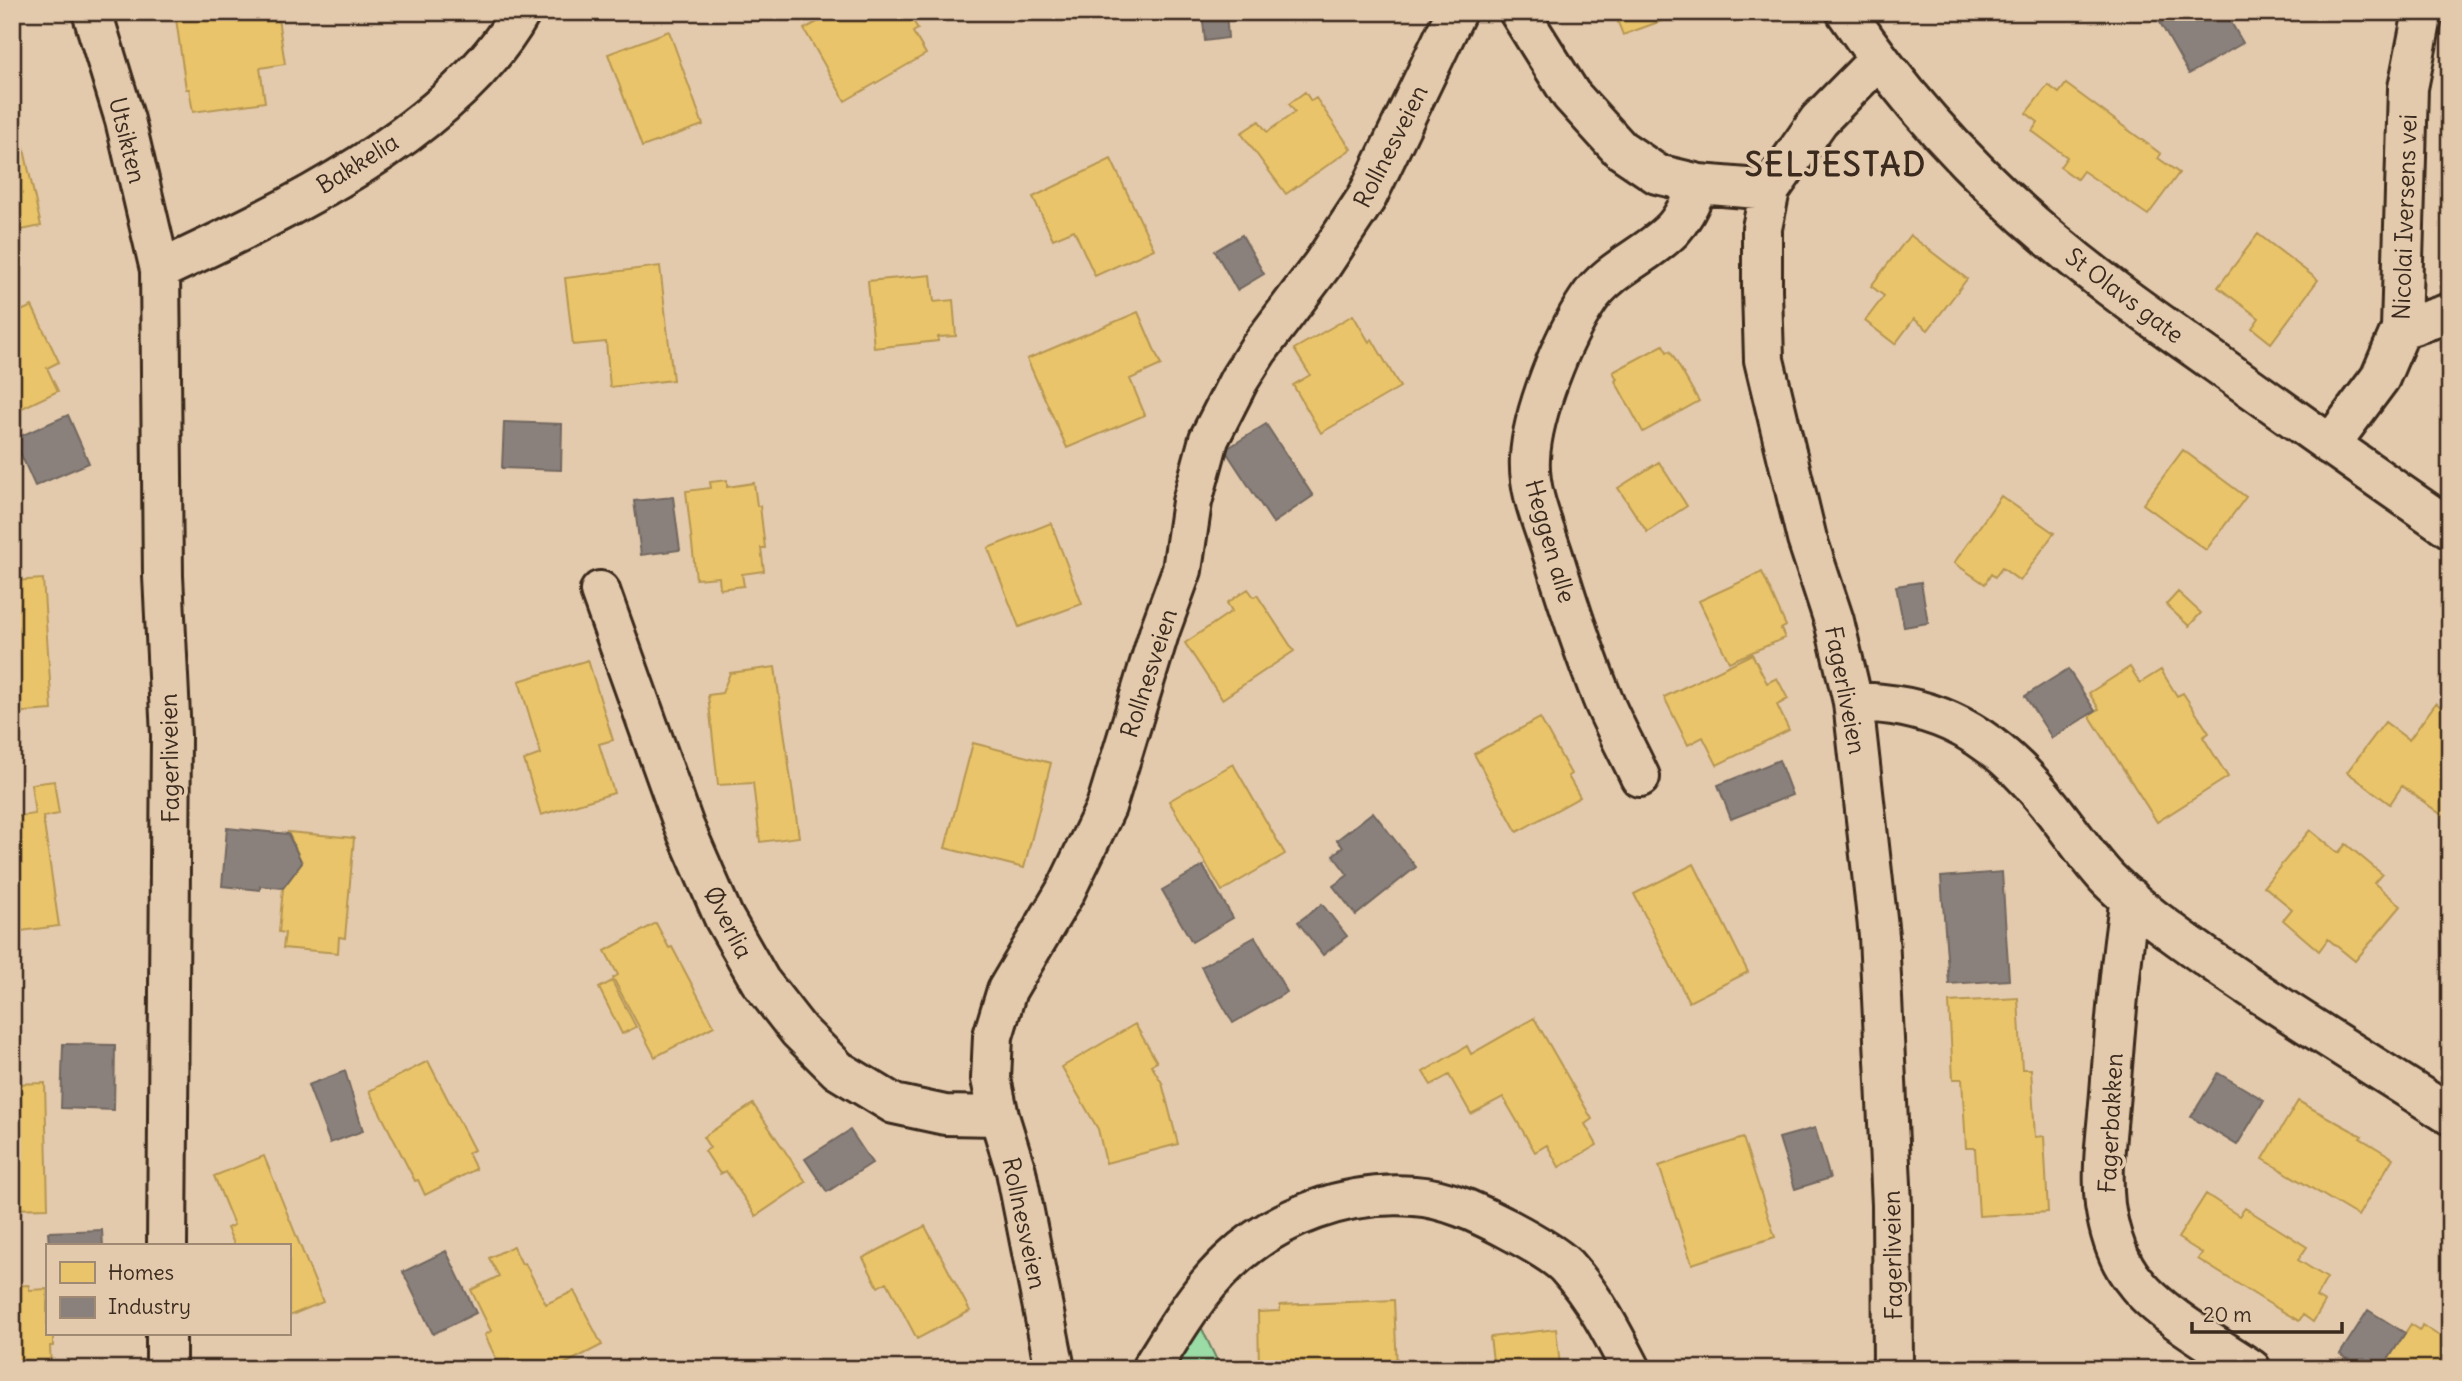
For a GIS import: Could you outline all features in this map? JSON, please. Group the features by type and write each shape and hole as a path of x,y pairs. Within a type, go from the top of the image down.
{"street":[{"name":"Utsikten","path":"92,12 125,120 160,270"},
{"name":"Bakkelia","path":"160,270 236,234 343,175 437,111 482,67 521,12"},
{"name":"Rollnesveien","path":"1055,1369 1016,1171 991,1079 993,1036 1007,990 1065,892 1105,807 1160,630 1182,570 1192,502 1209,439 1239,380 1258,350 1322,265 1367,197 1456,12"},
{"path":"1519,12 1571,95 1620,149 1657,174 1699,184 1770,190"},
{"name":"St Olavs gate","path":"1846,12 1878,60 1929,121 1985,180 2048,235 2108,285 2450,528"},
{"name":"Nicolai Iversens vei","path":"2330,445 2380,378 2401,329 2408,88 2423,12"},
{"name":"Fagerliveien","path":"1878,60 1819,120 1770,190 1762,228 1764,360 1801,515 1834,621 1853,702 1878,936 1892,1205 1893,1369"},
{"name":"Heggen alle","path":"1640,777 1604,700 1573,618 1537,506 1531,482 1530,457 1534,432 1555,363 1578,315 1590,296 1608,278 1672,231 1684,216 1699,184"},
{"name":"Fagerliveien","path":"160,270 163,576 171,736 167,1244"},
{"path":"2401,329 2450,313"},
{"name":"Øverlia","path":"600,591 684,826 724,918 760,981 799,1031 838,1070 894,1104 945,1115 999,1116"},
{"path":"1853,702 1888,702 1920,709 1961,725 1978,736 2031,782 2108,878 2153,918 2247,983 2450,1115"},
{"name":"Fagerbakken","path":"2130,898 2121,957 2104,1161 2105,1202 2110,1229 2124,1265 2135,1283 2152,1301 2250,1369"},
{"path":"1151,1369 1187,1312 1229,1262 1266,1234 1313,1210 1366,1196 1416,1196 1469,1209 1519,1235 1564,1264 1597,1304 1631,1369"},
{"path":"166,1336 166,1369"}],"green space":[{"path":"1197,1318 1221,1369 1149,1369"}],"building: Homes":[{"path":"175,12 277,12 285,64 260,68 265,102 193,112 189,89 186,89"},
{"path":"817,12 908,12 918,29 913,32 926,54 845,101 804,29 821,20"},
{"path":"1614,12 1686,12 1623,35"},
{"path":"669,31 703,125 642,147 608,54"},
{"path":"2066,84 2161,154 2158,158 2179,173 2148,215 2083,171 2077,179 2060,167 2067,157 2032,131 2038,122 2026,113 2048,85 2059,93"},
{"path":"1305,92 1311,101 1316,98 1351,149 1286,194 1241,133 1259,121 1267,132 1295,112 1289,104"},
{"path":"12,95 41,226 12,232"},
{"path":"1111,159 1154,249 1095,276 1074,230 1053,239 1033,197"},
{"path":"2258,234 2318,280 2271,343 2252,328 2259,318 2218,287"},
{"path":"1910,235 1967,279 1928,330 1914,319 1895,344 1865,321 1884,296 1871,286"},
{"path":"660,266 673,380 610,387 606,342 573,345 565,278"},
{"path":"931,275 934,302 953,300 956,336 938,337 938,341 874,348 868,281"},
{"path":"32,306 59,362 47,368 58,391 12,413 12,315"},
{"path":"1138,312 1161,365 1130,379 1145,415 1067,448 1027,359"},
{"path":"1353,315 1369,342 1372,339 1400,387 1321,433 1293,385 1310,375 1294,349"},
{"path":"1663,345 1667,352 1670,351 1699,401 1643,432 1615,381 1617,379 1613,372"},
{"path":"2183,450 2246,497 2206,550 2143,504"},
{"path":"1659,462 1687,506 1647,532 1618,488"},
{"path":"727,480 727,487 754,483 765,548 761,548 764,571 742,574 744,586 720,589 719,577 696,579 686,491 711,488 710,482"},
{"path":"2001,496 2054,533 2020,581 2002,568 1995,577 1991,574 1985,584 1954,563"},
{"path":"1051,523 1082,604 1019,627 988,548"},
{"path":"1762,572 1786,626 1781,629 1785,638 1729,662 1699,601"},
{"path":"43,579 52,710 12,713 12,581"},
{"path":"1248,589 1254,597 1257,595 1294,651 1222,699 1185,643 1232,611 1227,603"},
{"path":"2178,592 2201,613 2189,626 2166,605"},
{"path":"1752,654 1767,683 1777,678 1788,699 1777,705 1789,730 1717,765 1703,737 1688,745 1664,697"},
{"path":"588,660 613,740 599,744 614,793 541,815 524,760 541,754 519,681"},
{"path":"775,667 799,837 760,842 753,783 718,785 708,695 722,693 730,673"},
{"path":"2130,667 2140,683 2161,670 2177,696 2183,693 2209,733 2203,737 2228,777 2157,822 2089,715 2099,709 2089,693"},
{"path":"2436,703 2450,714 2450,821 2402,786 2390,804 2347,772 2385,722 2409,740"},
{"path":"1540,718 1571,774 1568,776 1580,797 1517,832 1474,754"},
{"path":"973,743 1051,763 1024,868 945,848"},
{"path":"1233,764 1285,854 1222,891 1169,801"},
{"path":"54,781 59,814 43,817 59,926 13,932 17,957 12,958 12,817 35,814 31,784"},
{"path":"2310,830 2338,853 2346,844 2382,874 2374,883 2401,906 2355,961 2328,939 2319,951 2283,920 2292,909 2264,886"},
{"path":"288,832 354,838 345,938 339,937 338,953 283,948 285,933 279,932 283,888 302,863"},
{"path":"1694,864 1748,972 1689,1002 1634,894"},
{"path":"656,923 669,948 672,947 714,1026 655,1057 613,978 618,975 605,951"},
{"path":"612,981 636,1027 622,1034 599,988"},
{"path":"2018,998 2022,1069 2031,1069 2035,1137 2044,1136 2048,1212 1979,1216 1975,1148 1966,1148 1962,1079 1953,1079 1949,1002"},
{"path":"1534,1018 1592,1119 1585,1124 1597,1145 1559,1167 1547,1145 1535,1152 1503,1097 1471,1114 1449,1075 1431,1085 1423,1072 1467,1046 1471,1054"},
{"path":"1135,1024 1157,1062 1151,1065 1162,1083 1178,1144 1106,1163 1098,1129 1062,1067"},
{"path":"428,1061 474,1150 468,1153 476,1169 425,1195 418,1180 415,1181 369,1091"},
{"path":"45,1083 48,1208 12,1209 12,1084"},
{"path":"2298,1101 2362,1136 2360,1138 2393,1158 2358,1216 2263,1159"},
{"path":"753,1104 806,1182 756,1216 726,1171 720,1174 705,1151 710,1148 703,1137"},
{"path":"1743,1138 1775,1237 1692,1264 1659,1166"},
{"path":"264,1156 323,1302 290,1316 290,1244 234,1244 227,1228 234,1225 214,1176"},
{"path":"2206,1194 2239,1216 2245,1208 2307,1247 2298,1260 2327,1278 2316,1297 2325,1302 2313,1322 2303,1315 2299,1321 2270,1304 2198,1259 2202,1253 2178,1238"},
{"path":"925,1226 970,1311 917,1339 887,1282 878,1287 863,1258"},
{"path":"513,1246 546,1304 574,1291 602,1345 555,1369 501,1369 485,1335 491,1331 471,1290 499,1276 489,1258"},
{"path":"29,1285 29,1290 46,1289 46,1336 53,1336 53,1346 50,1346 51,1369 12,1369 12,1286"},
{"path":"1394,1300 1397,1369 1259,1369 1258,1312 1280,1311 1280,1305"},
{"path":"2411,1324 2420,1330 2422,1325 2444,1339 2442,1343 2450,1348 2450,1369 2382,1369"},
{"path":"1556,1329 1560,1366 1568,1365 1568,1369 1494,1369 1490,1337"},
{"path":"1710,1364 1766,1369 1709,1369"}],"building: Industry":[{"path":"1202,12 1226,12 1228,38 1205,41"},
{"path":"2170,12 2225,12 2243,43 2189,74 2158,19"},
{"path":"1242,235 1264,274 1237,290 1215,251"},
{"path":"68,415 89,463 35,486 14,439"},
{"path":"504,422 562,424 561,470 502,468"},
{"path":"1266,424 1313,496 1273,523 1225,450"},
{"path":"673,497 680,550 641,555 634,501"},
{"path":"1921,582 1928,623 1904,627 1896,586"},
{"path":"2068,669 2095,711 2052,738 2025,696"},
{"path":"1779,760 1792,795 1731,819 1718,785"},
{"path":"1373,812 1416,867 1356,915 1333,886 1348,875 1333,855 1343,847 1337,840"},
{"path":"227,828 288,834 302,863 283,888 260,886 260,890 222,886"},
{"path":"1203,866 1233,918 1192,942 1162,890"},
{"path":"2002,872 2009,980 1949,984 1941,877"},
{"path":"1322,904 1347,936 1323,955 1298,922"},
{"path":"1255,937 1287,992 1233,1023 1201,967"},
{"path":"63,1044 115,1045 114,1110 61,1108"},
{"path":"345,1071 363,1131 330,1143 308,1085"},
{"path":"2218,1073 2264,1100 2237,1145 2191,1117"},
{"path":"1815,1128 1830,1178 1795,1189 1779,1138"},
{"path":"850,1130 872,1163 827,1192 805,1159"},
{"path":"102,1230 103,1244 49,1244 48,1232"},
{"path":"446,1251 476,1313 433,1334 403,1272"},
{"path":"2368,1310 2405,1333 2382,1369 2363,1369 2340,1354"}],"district":[{"name":"SELJESTAD","path":"1836,164"}]}
